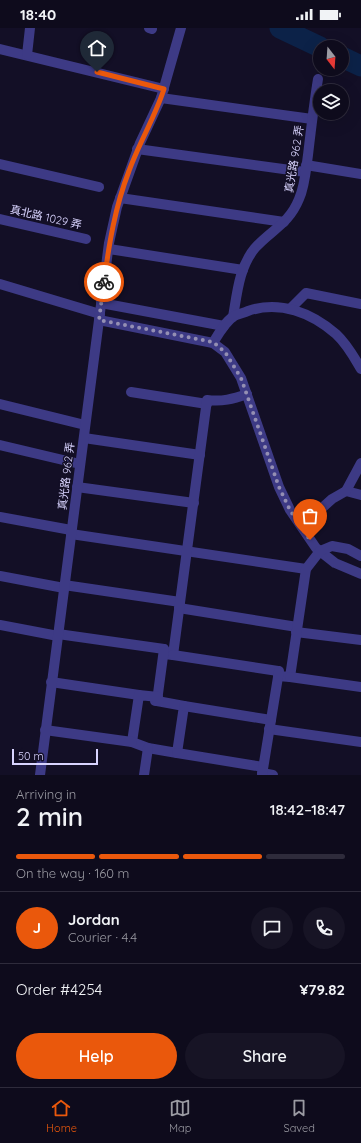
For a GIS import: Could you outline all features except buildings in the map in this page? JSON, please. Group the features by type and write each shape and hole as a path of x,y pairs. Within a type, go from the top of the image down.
{"lane":[{"path":"27,55 30,28"},
{"name":"真光路 962 弄","path":"40,775 84,438 97,315 101,303 108,249 117,207 138,149 163,93 181,28"},
{"path":"0,49 27,55 163,93 312,119"},
{"name":"真光路 962 弄","path":"233,317 243,270 254,249 284,222 294,210 300,198 306,169 318,79"},
{"path":"138,149 361,174"},
{"path":"0,164 99,188"},
{"path":"120,198 284,222"},
{"name":"真北路 1029 弄","path":"0,219 86,239"},
{"path":"108,249 243,270"},
{"path":"0,284 97,315 213,342 225,352 241,378 279,487 290,510 316,548 335,563 361,574"},
{"path":"290,309 306,293 361,304"},
{"path":"101,303 224,326"},
{"path":"213,342 224,326 233,317 257,308 273,307 290,309 309,316 337,335 347,347 361,369"},
{"path":"131,392 207,404"},
{"path":"158,699 180,605 207,400 228,400 247,394"},
{"path":"0,404 85,425"},
{"path":"84,438 200,455"},
{"path":"0,445 80,464"},
{"path":"305,532 322,508 346,490 361,463"},
{"path":"77,487 194,503"},
{"path":"346,490 361,495"},
{"path":"0,517 71,532 306,569"},
{"path":"290,675 306,569 320,551 332,546 348,549 361,556"},
{"path":"0,576 180,605 297,629 361,640"},
{"path":"0,625 169,652 361,687"},
{"path":"262,772 278,673"},
{"path":"51,682 158,699 184,706 361,742"},
{"path":"132,742 139,697"},
{"path":"177,753 184,706"},
{"path":"45,730 132,742 148,748 177,753 273,775"},
{"path":"144,775 148,748"}],"waterway":[{"path":"280,28 313,44"},
{"path":"349,60 361,66"}],"way so far":[{"path":"104,282 99,320 213,342 225,352 241,378 279,487 290,510 310,540"}],"route":[{"path":"97,72 164,89 153,118 140,143 117,207 109,243 104,282"}]}
